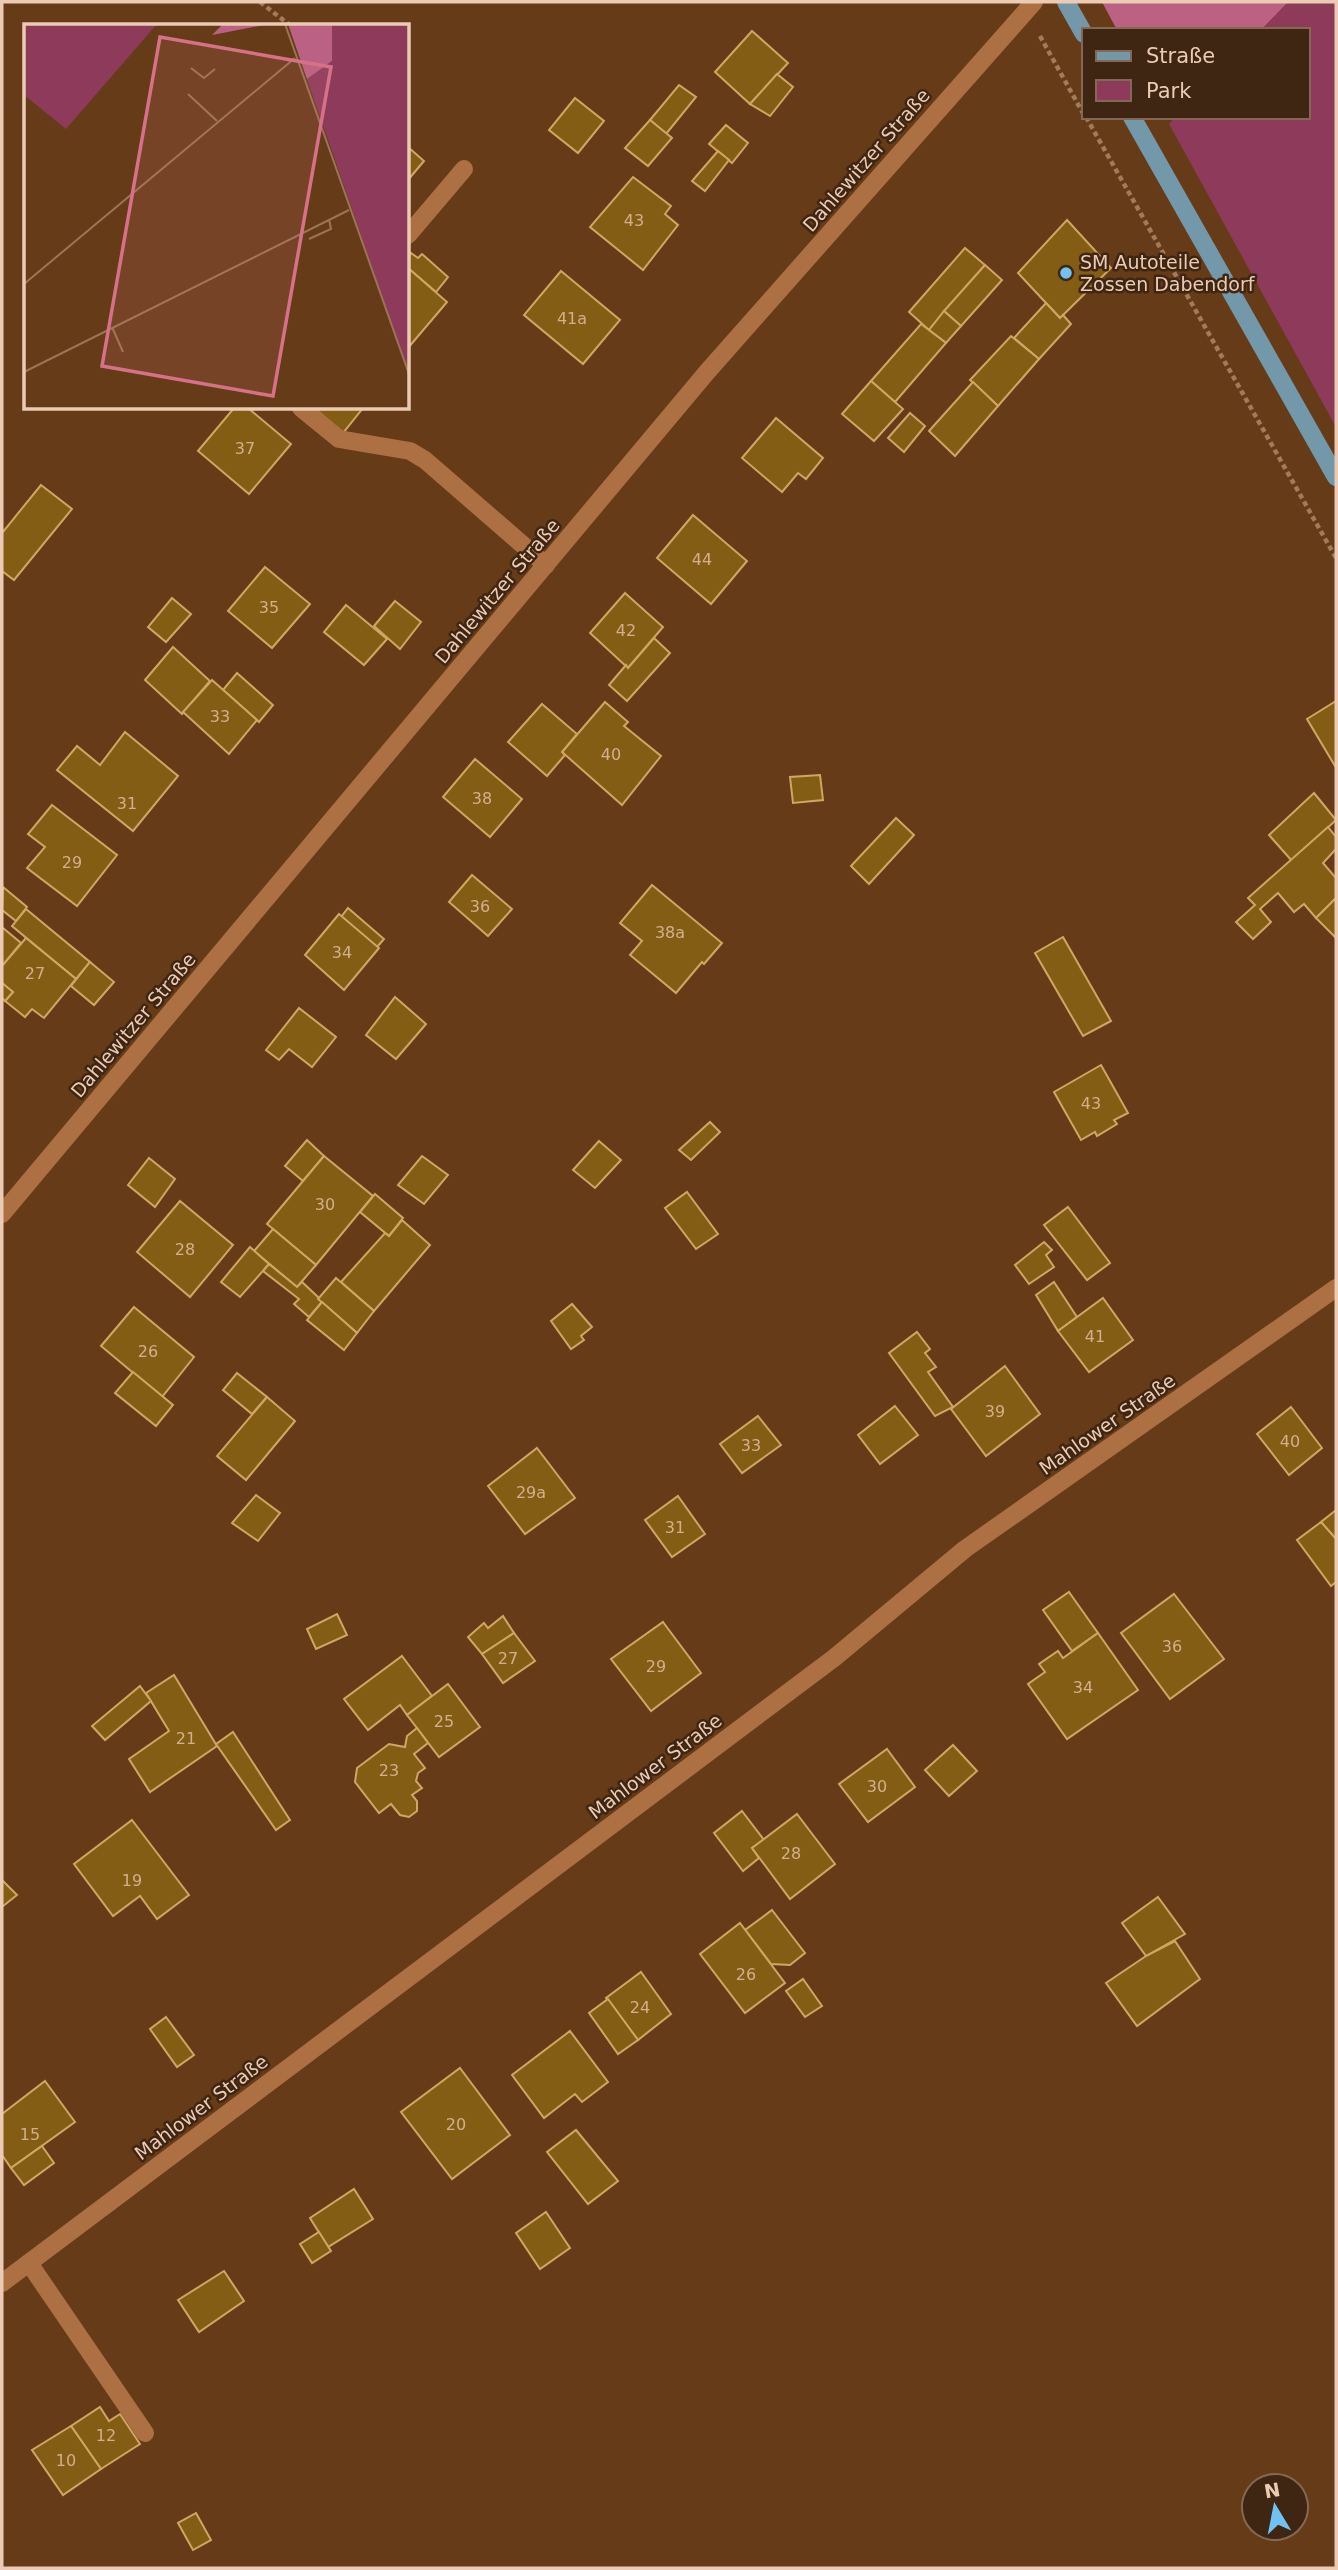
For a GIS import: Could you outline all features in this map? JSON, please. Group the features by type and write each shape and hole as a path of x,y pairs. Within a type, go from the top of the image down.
{"main road":[{"path":"1066,2 1082,30"},
{"path":"1133,119 1336,477"}],"street":[{"name":"Dahlewitzer Straße","path":"2,1214 708,372 1030,6"},
{"path":"410,233 464,169"},
{"path":"303,410 339,439 410,451 425,460 546,565"},
{"name":"Mahlower Straße","path":"2,2283 823,1665 965,1549 1336,1288"},
{"path":"29,2263 145,2433"}],"path":[{"path":"260,2 288,24"},
{"path":"1030,6 1082,110"},
{"path":"1087,119 1336,558"}],"green space":[{"path":"1288,2 1336,2 1336,427 1169,124 1173,119 1310,119 1310,28 1263,28"}],"shaded area":[{"path":"1102,2 1288,2 1263,28 1116,28"}],"building":[{"path":"752,31 788,63 750,104 715,72"},
{"path":"777,74 793,87 770,116 750,104"},
{"path":"679,85 696,97 666,134 650,120"},
{"path":"575,98 604,121 578,153 549,130"},
{"path":"650,120 672,138 648,166 625,148"},
{"path":"726,125 748,143 732,163 709,144"},
{"path":"410,149 424,161 410,178"},
{"path":"718,151 729,160 705,191 692,181"},
{"path":"633,177 671,206 665,214 678,225 643,270 590,227"},
{"path":"1067,220 1111,268 1060,318 1018,273"},
{"path":"965,248 985,265 929,330 909,312"},
{"path":"410,254 418,258 422,254 448,277 436,292 410,270"},
{"path":"985,265 1002,280 961,326 944,311"},
{"path":"410,270 447,302 410,346"},
{"path":"561,271 620,320 583,364 524,315"},
{"path":"1046,303 1060,318 1063,315 1071,324 1039,359 1014,338"},
{"path":"944,311 961,326 946,343 929,330"},
{"path":"921,324 946,343 895,402 871,381"},
{"path":"1011,336 1039,359 998,406 970,380"},
{"path":"871,381 903,409 874,441 842,414"},
{"path":"973,382 998,406 955,456 929,431"},
{"path":"232,410 250,410 291,444 249,494 198,451"},
{"path":"316,410 361,410 343,433"},
{"path":"910,413 925,426 904,452 888,438"},
{"path":"776,418 823,458 806,479 798,473 782,492 742,458"},
{"path":"41,485 72,509 14,580 2,571 2,533"},
{"path":"693,515 747,561 711,604 657,558"},
{"path":"265,567 310,604 272,648 228,611"},
{"path":"625,593 663,627 628,668 590,633"},
{"path":"172,598 191,614 166,642 148,627"},
{"path":"395,601 421,622 400,649 374,626"},
{"path":"346,605 387,639 364,665 324,632"},
{"path":"654,638 670,653 627,701 609,685"},
{"path":"173,647 210,681 182,714 145,680"},
{"path":"237,673 273,705 259,722 223,690"},
{"path":"212,680 257,720 229,754 183,712"},
{"path":"1336,701 1336,765 1335,766 1307,719"},
{"path":"605,702 628,722 624,726 661,756 622,805 562,752"},
{"path":"542,704 577,734 562,752 565,755 547,776 508,742"},
{"path":"125,732 178,776 133,831 57,770 77,746 100,765"},
{"path":"475,759 522,799 490,837 443,797"},
{"path":"820,775 823,800 793,803 790,777"},
{"path":"1314,793 1336,820 1292,861 1269,835"},
{"path":"52,805 117,855 77,906 27,868 45,847 28,834"},
{"path":"896,818 914,835 869,884 851,866"},
{"path":"1328,827 1336,837 1336,849 1323,863 1336,878 1336,898 1316,918 1304,904 1294,912 1278,893 1260,909 1271,922 1253,939 1236,922 1255,905 1248,898"},
{"path":"472,875 512,909 488,936 449,902"},
{"path":"652,885 722,943 676,993 630,955 642,941 620,923"},
{"path":"3,887 27,907 16,921 2,910"},
{"path":"1336,898 1336,935 1335,937 1316,918"},
{"path":"348,908 384,939 377,947 341,917"},
{"path":"26,909 90,962 76,979 12,926"},
{"path":"339,914 379,948 344,990 305,955"},
{"path":"3,928 21,943 2,966 2,930"},
{"path":"1063,937 1111,1021 1083,1036 1035,953"},
{"path":"26,938 76,979 44,1018 32,1009 25,1017 5,1001 13,992 2,983 2,966"},
{"path":"90,962 114,982 94,1005 71,986"},
{"path":"2,983 13,992 5,1001 2,998"},
{"path":"395,997 426,1024 396,1059 366,1035"},
{"path":"299,1008 336,1037 312,1067 289,1049 279,1060 266,1050"},
{"path":"1101,1065 1128,1113 1114,1120 1117,1124 1097,1136 1095,1132 1081,1140 1054,1092"},
{"path":"710,1122 720,1132 691,1160 679,1150"},
{"path":"307,1140 324,1156 303,1181 285,1166"},
{"path":"599,1141 621,1160 595,1188 573,1170"},
{"path":"324,1156 373,1196 316,1265 267,1224"},
{"path":"422,1156 448,1175 424,1204 398,1185"},
{"path":"149,1158 175,1179 155,1207 128,1185"},
{"path":"687,1192 718,1234 696,1249 665,1208"},
{"path":"375,1194 403,1218 389,1236 360,1212"},
{"path":"180,1201 233,1245 190,1297 137,1252"},
{"path":"1068,1207 1110,1263 1087,1280 1044,1225"},
{"path":"402,1220 430,1245 374,1311 341,1282 385,1233 389,1236"},
{"path":"273,1229 316,1265 297,1287 254,1251"},
{"path":"1044,1242 1052,1250 1046,1255 1054,1267 1029,1284 1015,1265"},
{"path":"250,1247 269,1264 240,1297 221,1282"},
{"path":"269,1264 297,1287 302,1282 319,1298 322,1302 309,1317 294,1304 299,1299 263,1271"},
{"path":"336,1278 374,1311 357,1333 318,1299"},
{"path":"1054,1282 1077,1317 1058,1331 1036,1295"},
{"path":"1103,1298 1133,1340 1089,1372 1058,1331"},
{"path":"322,1302 357,1333 344,1350 307,1320"},
{"path":"572,1304 592,1327 581,1336 584,1340 571,1349 551,1321"},
{"path":"134,1307 194,1357 162,1397 101,1346"},
{"path":"917,1332 930,1349 925,1353 936,1367 928,1372 953,1407 935,1416 889,1353"},
{"path":"1005,1366 1040,1414 986,1456 951,1409"},
{"path":"133,1372 173,1405 156,1426 115,1393"},
{"path":"237,1373 267,1397 252,1414 223,1390"},
{"path":"267,1397 295,1421 246,1480 217,1456"},
{"path":"895,1406 918,1435 880,1464 858,1435"},
{"path":"1291,1407 1322,1448 1289,1475 1257,1434"},
{"path":"758,1416 781,1445 742,1473 720,1444"},
{"path":"537,1448 575,1498 525,1534 488,1486"},
{"path":"256,1495 280,1513 258,1541 232,1523"},
{"path":"678,1496 705,1534 672,1557 645,1520"},
{"path":"1336,1510 1336,1539 1321,1522"},
{"path":"1321,1522 1336,1539 1336,1582 1331,1586 1297,1540"},
{"path":"1069,1592 1098,1633 1072,1651 1043,1610"},
{"path":"1174,1594 1224,1659 1170,1699 1121,1633"},
{"path":"337,1614 347,1635 316,1649 307,1629"},
{"path":"503,1616 514,1633 482,1654 468,1637 484,1623 488,1628"},
{"path":"663,1622 701,1673 651,1711 611,1659"},
{"path":"514,1633 535,1661 503,1683 482,1654"},
{"path":"1098,1633 1138,1690 1067,1739 1028,1684 1045,1672 1039,1664 1058,1651 1063,1658"},
{"path":"402,1656 432,1696 407,1715 400,1705 368,1730 344,1699"},
{"path":"174,1675 217,1746 150,1792 129,1759 169,1731 146,1693"},
{"path":"448,1684 480,1727 439,1757 407,1715"},
{"path":"140,1686 151,1701 105,1740 92,1726"},
{"path":"417,1728 428,1743 414,1754 425,1768 418,1773 416,1781 422,1788 412,1795 417,1801 417,1811 409,1817 400,1815 391,1804 379,1813 355,1782 357,1768 389,1744 405,1747 407,1736"},
{"path":"233,1732 290,1820 276,1830 216,1744"},
{"path":"953,1745 977,1771 949,1796 925,1770"},
{"path":"887,1749 915,1787 868,1822 839,1784"},
{"path":"742,1811 764,1840 752,1848 759,1858 743,1871 714,1833"},
{"path":"797,1814 835,1864 790,1899 752,1848"},
{"path":"132,1820 189,1895 157,1919 140,1896 113,1916 74,1864"},
{"path":"2,1880 17,1895 2,1907"},
{"path":"1158,1897 1185,1934 1146,1956 1122,1923"},
{"path":"772,1910 805,1953 790,1965 771,1964 745,1930"},
{"path":"740,1923 785,1983 745,2013 700,1954"},
{"path":"1175,1941 1200,1979 1137,2026 1106,1983 1146,1956"},
{"path":"641,1972 671,2014 638,2040 606,1998"},
{"path":"803,1979 822,2006 805,2017 786,1991"},
{"path":"608,1999 638,2040 618,2054 589,2013"},
{"path":"166,2017 194,2055 177,2067 150,2029"},
{"path":"570,2031 608,2082 582,2102 575,2094 544,2118 512,2075"},
{"path":"460,2068 510,2135 452,2179 401,2112"},
{"path":"45,2081 75,2122 11,2168 2,2155 2,2114"},
{"path":"576,2130 618,2181 588,2204 547,2152"},
{"path":"42,2146 54,2163 24,2185 11,2168"},
{"path":"354,2189 373,2219 328,2247 310,2218"},
{"path":"546,2212 570,2248 540,2269 516,2233"},
{"path":"319,2232 331,2251 312,2263 300,2244"},
{"path":"224,2271 244,2301 199,2332 178,2300"},
{"path":"100,2407 109,2421 120,2414 140,2444 101,2469 71,2426"},
{"path":"71,2426 101,2469 63,2495 32,2450"},
{"path":"196,2513 211,2540 193,2550 178,2523"}],"place":[{"name":"SM Autoteile Zossen Dabendorf","path":"1066,273"}]}
